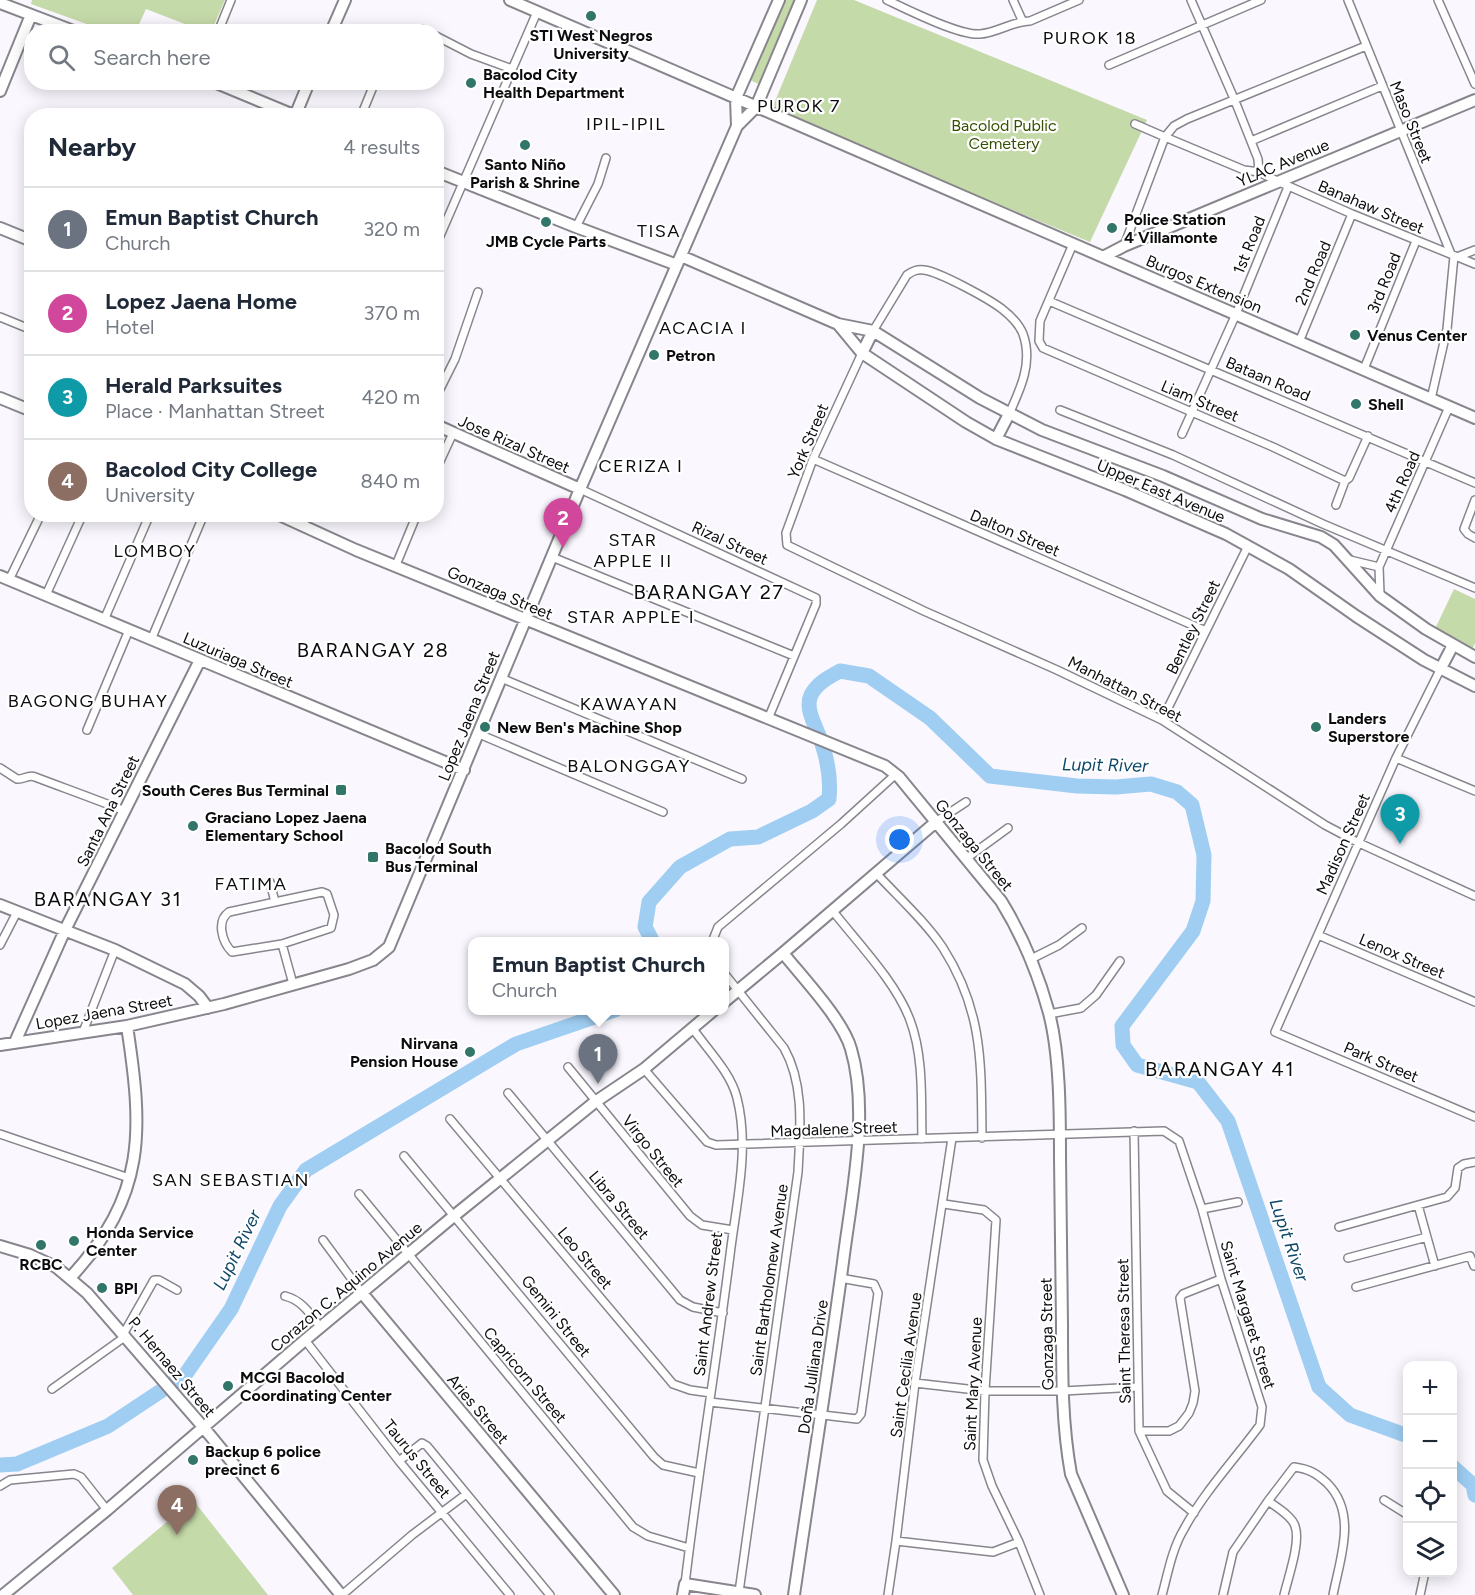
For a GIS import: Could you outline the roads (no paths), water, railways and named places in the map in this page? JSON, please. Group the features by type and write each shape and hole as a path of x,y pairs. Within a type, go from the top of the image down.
{"street":[{"path":"221,24 231,0"},
{"path":"334,24 345,0"},
{"name":"Burgos Extension","path":"510,0 1475,418"},
{"name":"Lopez Jaena Street","path":"737,126 736,98 779,0"},
{"name":"Lopez Jaena Street","path":"0,1045 127,1026 208,1008 361,965 373,960 389,947 580,489 737,126 756,107 801,0"},
{"path":"887,0 968,34 982,34 1022,20 1030,21 1079,0"},
{"path":"1013,0 1022,20"},
{"path":"1191,0 1251,141 1260,165 1259,171"},
{"path":"1109,65 1261,0"},
{"name":"Maso Street","path":"1347,0 1454,255"},
{"path":"1438,0 1475,84"},
{"path":"0,3 55,24"},
{"path":"444,226 537,12"},
{"path":"27,24 31,15"},
{"path":"0,91 24,32"},
{"path":"444,40 471,54 512,69"},
{"path":"1124,246 1165,137 1174,126 1366,46"},
{"path":"1251,141 1382,86"},
{"path":"234,90 278,108"},
{"path":"298,108 306,90"},
{"path":"364,108 372,90"},
{"name":"YLAC Avenue","path":"1103,257 1124,246 1475,100"},
{"name":"Banahaw Street","path":"1136,124 1244,170 1259,171 1276,182 1475,264"},
{"path":"576,227 598,184 606,158"},
{"name":"Upper East Avenue","path":"444,174 576,227 679,260 838,324 873,331 1009,414 1076,443 1153,472 1251,515 1321,537 1334,545 1380,596 1426,629 1475,657"},
{"name":"1st Road","path":"1182,434 1236,314 1288,186"},
{"name":"2nd Road","path":"1299,342 1352,214"},
{"path":"0,228 24,238"},
{"name":"3rd Road","path":"1364,369 1416,241"},
{"path":"1049,301 1073,244"},
{"path":"1431,399 1447,329 1454,255 1475,249"},
{"path":"862,353 907,275 914,270 930,271 993,303 1017,323 1026,346 1027,359 1023,381 996,439"},
{"path":"444,381 455,359 478,292"},
{"name":"Bataan Road","path":"1049,301 1475,483"},
{"name":"Liam Street","path":"1049,301 1040,321 1039,341 1043,348 1273,447 1345,481"},
{"path":"0,317 24,327"},
{"name":"Upper East Avenue","path":"838,324 862,353 949,412 996,439 1197,520 1248,546 1289,569 1440,670 1475,686"},
{"name":"York Street","path":"785,541 813,459 862,353"},
{"path":"0,398 24,408"},
{"name":"4th Road","path":"1380,596 1379,567 1449,407"},
{"path":"1060,410 1173,455 1475,588"},
{"name":"Jose Rizal Street","path":"444,429 580,489"},
{"path":"444,453 453,433"},
{"path":"1336,505 1345,481 1368,436"},
{"name":"Dalton Street","path":"813,459 1206,631"},
{"name":"Rizal Street","path":"580,489 816,598 816,604 768,719"},
{"path":"1475,500 1464,529 1475,538"},
{"path":"4,578 36,522"},
{"path":"46,595 79,522"},
{"path":"104,620 147,522"},
{"path":"152,640 201,522"},
{"name":"Gonzaga Street","path":"294,522 525,620 877,762 896,774 967,858 1011,916 1031,959 1049,1014 1055,1049 1060,1134 1063,1391 1071,1474 1123,1595"},
{"path":"303,526 305,522"},
{"path":"396,565 414,522"},
{"name":"Manhattan Street","path":"785,541 791,548 1162,720 1301,811 1359,843 1475,897"},
{"name":"Bentley Street","path":"1162,720 1248,546"},
{"path":"552,557 794,656"},
{"path":"1347,559 1379,567"},
{"name":"Luzuriaga Street","path":"4,578 464,770"},
{"path":"87,730 129,630"},
{"path":"1440,670 1453,645"},
{"name":"Santa Ana Street","path":"15,1042 65,930 200,660"},
{"name":"Madison Street","path":"1275,1032 1396,758 1440,670"},
{"path":"501,678 742,779"},
{"path":"479,734 663,812"},
{"path":"1396,758 1475,791"},
{"path":"0,768 16,779 35,777 42,781 56,783 124,811"},
{"path":"714,937 718,927 841,824 896,774"},
{"path":"729,997 937,821 966,802"},
{"path":"967,858 1008,828"},
{"path":"876,873 943,948 963,986 975,1020 980,1054 982,1138"},
{"path":"270,882 275,902"},
{"path":"322,892 327,894 334,915 331,928 282,944 232,952 225,942 220,922 229,912 322,892"},
{"path":"0,905 115,950 185,984 200,996 208,1008"},
{"path":"832,910 889,982 910,1019 919,1059 922,1139"},
{"path":"0,945 17,912"},
{"path":"1031,959 1059,945 1082,928"},
{"name":"Lenox Street","path":"1318,935 1475,1002"},
{"path":"282,944 293,984"},
{"path":"82,1032 115,950"},
{"name":"Doña Julliana Drive","path":"783,953 838,1024 851,1048 856,1073 859,1142 794,1595"},
{"path":"1049,1014 1081,1008 1096,995 1120,962"},
{"name":"Saint Bartholomew Avenue","path":"729,979 792,1061 801,1128 798,1172 739,1592"},
{"name":"Corazon C. Aquino Avenue","path":"3,1595 107,1510 455,1215 595,1102 644,1069 709,1015"},
{"path":"70,1278 105,1235 119,1210 133,1163 137,1126 136,1087 127,1026"},
{"name":"Saint Andrew Street","path":"684,1589 723,1313 741,1171 742,1145 740,1112 736,1094 726,1073 693,1029"},
{"name":"Park Street","path":"1275,1032 1475,1117"},
{"name":"Virgo Street","path":"568,1068 690,1216 702,1225 733,1230"},
{"name":"Magdalene Street","path":"644,1069 707,1142 724,1146 1060,1134"},
{"name":"Libra Street","path":"508,1093 680,1300 693,1307 723,1313"},
{"name":"Leo Street","path":"450,1119 673,1384 690,1390 711,1393"},
{"name":"Saint Theresa Street","path":"1134,1131 1139,1431 1167,1491 1194,1513"},
{"name":"Saint Margaret Street","path":"1060,1134 1164,1131 1179,1141 1202,1209 1221,1280 1263,1407 1260,1425 1194,1513 1175,1548 1162,1595"},
{"path":"0,1134 129,1178"},
{"name":"Saint Cecilia Avenue","path":"888,1595 915,1383 944,1204 952,1138"},
{"name":"Gemini Street","path":"404,1156 654,1457 663,1465 699,1473"},
{"path":"1339,1227 1447,1197 1455,1188 1458,1168 1475,1162"},
{"name":"Capricorn Street","path":"359,1194 633,1527 648,1536 689,1548"},
{"path":"1202,1209 1238,1202"},
{"name":"Saint Mary Avenue","path":"944,1204 984,1210 996,1220 985,1391 984,1467 1019,1542 1040,1595"},
{"path":"1418,1205 1435,1266"},
{"path":"1348,1258 1427,1237"},
{"name":"Aries Street","path":"323,1240 362,1293 614,1595"},
{"name":"P. Hernaez Street","path":"0,1246 56,1267 87,1293 125,1334 342,1595"},
{"path":"1356,1287 1470,1256 1474,1266"},
{"path":"710,1402 857,1419 861,1414 878,1293 874,1284 840,1278"},
{"path":"52,1389 125,1334 154,1280 159,1280 177,1290"},
{"path":"1139,1431 1169,1431 1179,1426 1189,1413 1195,1391 1180,1298 1183,1294 1221,1280"},
{"path":"285,1296 302,1304 321,1328"},
{"name":"Taurus Street","path":"305,1340 399,1461 510,1595"},
{"path":"915,1383 985,1391 1063,1391 1138,1387"},
{"path":"399,1461 422,1443 427,1446 465,1495 550,1595"},
{"path":"1223,1595 1233,1552 1294,1467 1314,1472 1335,1491 1344,1516 1345,1538 1342,1560 1333,1595"},
{"path":"0,1486 10,1480 74,1474 81,1477 107,1510"},
{"path":"342,1595 412,1535 465,1495"},
{"path":"1384,1500 1403,1512"},
{"path":"1268,1501 1290,1518 1296,1526 1296,1544 1284,1595"},
{"path":"896,1541 993,1552 1019,1542"},
{"path":"1420,1595 1424,1577"},
{"path":"684,1589 755,1595"}],"waterway":[{"name":"Lupit River","path":"650,937 645,927 649,902 680,867 730,839 758,837 812,811 829,799 827,764 810,713 809,701 820,684 840,671 869,676 930,718 990,776 1077,786 1116,787 1151,784 1177,792 1192,805 1204,855 1203,901 1193,931 1122,1026 1123,1045 1137,1065 1198,1082 1228,1121 1319,1387 1350,1415 1403,1434"},
{"name":"Lupit River","path":"0,1465 17,1464 108,1426 185,1375 231,1309 280,1206 306,1170 516,1044 600,1015"},
{"name":"Lupit River","path":"1455,1469 1473,1485 1475,1495"}],"place":[{"name":"STI West Negros University","path":"591,16"},
{"name":"Bacolod City Health Department","path":"471,83"},
{"name":"Santo Niño Parish & Shrine","path":"525,145"},
{"name":"JMB Cycle Parts","path":"546,222"},
{"name":"Police Station 4 Villamonte","path":"1112,228"},
{"name":"Venus Center","path":"1355,335"},
{"name":"Petron","path":"654,355"},
{"name":"Shell","path":"1356,404"},
{"name":"Lopez Jaena Home","path":"563,548"},
{"name":"New Ben's Machine Shop","path":"485,727"},
{"name":"Landers Superstore","path":"1316,727"},
{"name":"South Ceres Bus Terminal","path":"341,790"},
{"name":"Graciano Lopez Jaena Elementary School","path":"193,826"},
{"name":"Herald Parksuites","path":"1400,844"},
{"name":"Bacolod South Bus Terminal","path":"373,857"},
{"name":"Nirvana Pension House","path":"470,1052"},
{"name":"Emun Baptist Church","path":"598,1084"},
{"name":"Honda Service Center","path":"74,1241"},
{"name":"RCBC","path":"41,1245"},
{"name":"BPI","path":"102,1288"},
{"name":"MCGI Bacolod Coordinating Center","path":"228,1386"},
{"name":"Backup 6 police precinct 6","path":"193,1460"},
{"name":"Bacolod City College","path":"177,1535"}],"district":[{"name":"PUROK 18","path":"1090,38"},
{"name":"PUROK 7","path":"799,106"},
{"name":"IPIL-IPIL","path":"626,124"},
{"name":"TISA","path":"659,231"},
{"name":"ACACIA I","path":"703,328"},
{"name":"CERIZA I","path":"641,466"},
{"name":"STAR APPLE II","path":"633,550"},
{"name":"LOMBOY","path":"155,551"},
{"name":"BARANGAY 27","path":"709,592"},
{"name":"STAR APPLE I","path":"631,617"},
{"name":"BARANGAY 28","path":"373,650"},
{"name":"BAGONG BUHAY","path":"88,701"},
{"name":"KAWAYAN","path":"629,704"},
{"name":"BALONGGAY","path":"629,766"},
{"name":"FATIMA","path":"251,884"},
{"name":"BARANGAY 31","path":"108,899"},
{"name":"BARANGAY 41","path":"1220,1069"},
{"name":"SAN SEBASTIAN","path":"231,1180"}],"park label":[{"name":"Bacolod Public Cemetery","path":"1004,134"}]}
